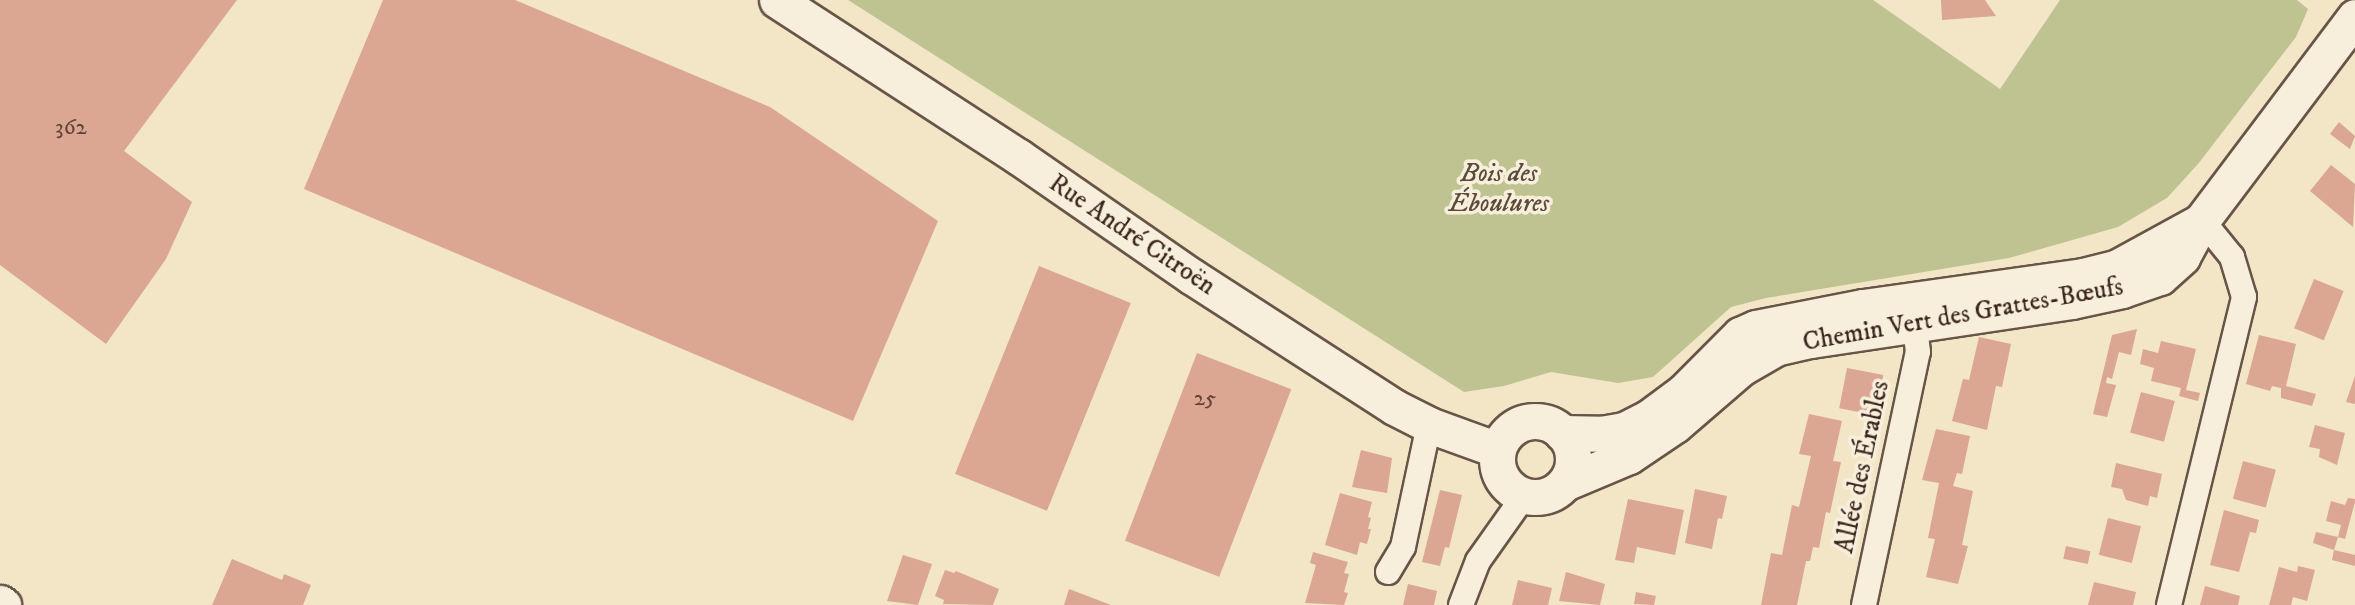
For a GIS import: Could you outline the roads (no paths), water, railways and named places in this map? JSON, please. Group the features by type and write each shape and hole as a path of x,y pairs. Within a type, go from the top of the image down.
{"main road":[{"name":"Rue André Citroën","path":"777,0 1018,157 1191,276 1394,407 1429,425 1498,450"},
{"name":"Chemin Vert des Grattes-Bœufs","path":"1565,483 1629,456 1675,425 1730,361 1914,312 2072,301 2135,286 2160,277 2182,257 2202,220 2355,17"},
{"path":"1562,433 1572,452 1570,473 1565,483 1546,496 1524,496 1502,478 1497,460 1498,450 1508,432 1525,423 1545,423 1562,433 1601,434 1624,430 1648,418 1730,361"}],"street":[{"path":"2169,605 2244,297 2232,257 2202,220"},
{"name":"Allée des Érables","path":"1864,605 1918,352 1914,312"},
{"path":"1388,572 1403,547 1429,425"},
{"path":"1461,605 1478,561 1524,496"}],"park label":[{"name":"Bois des Éboulures","path":"1499,189"}]}
